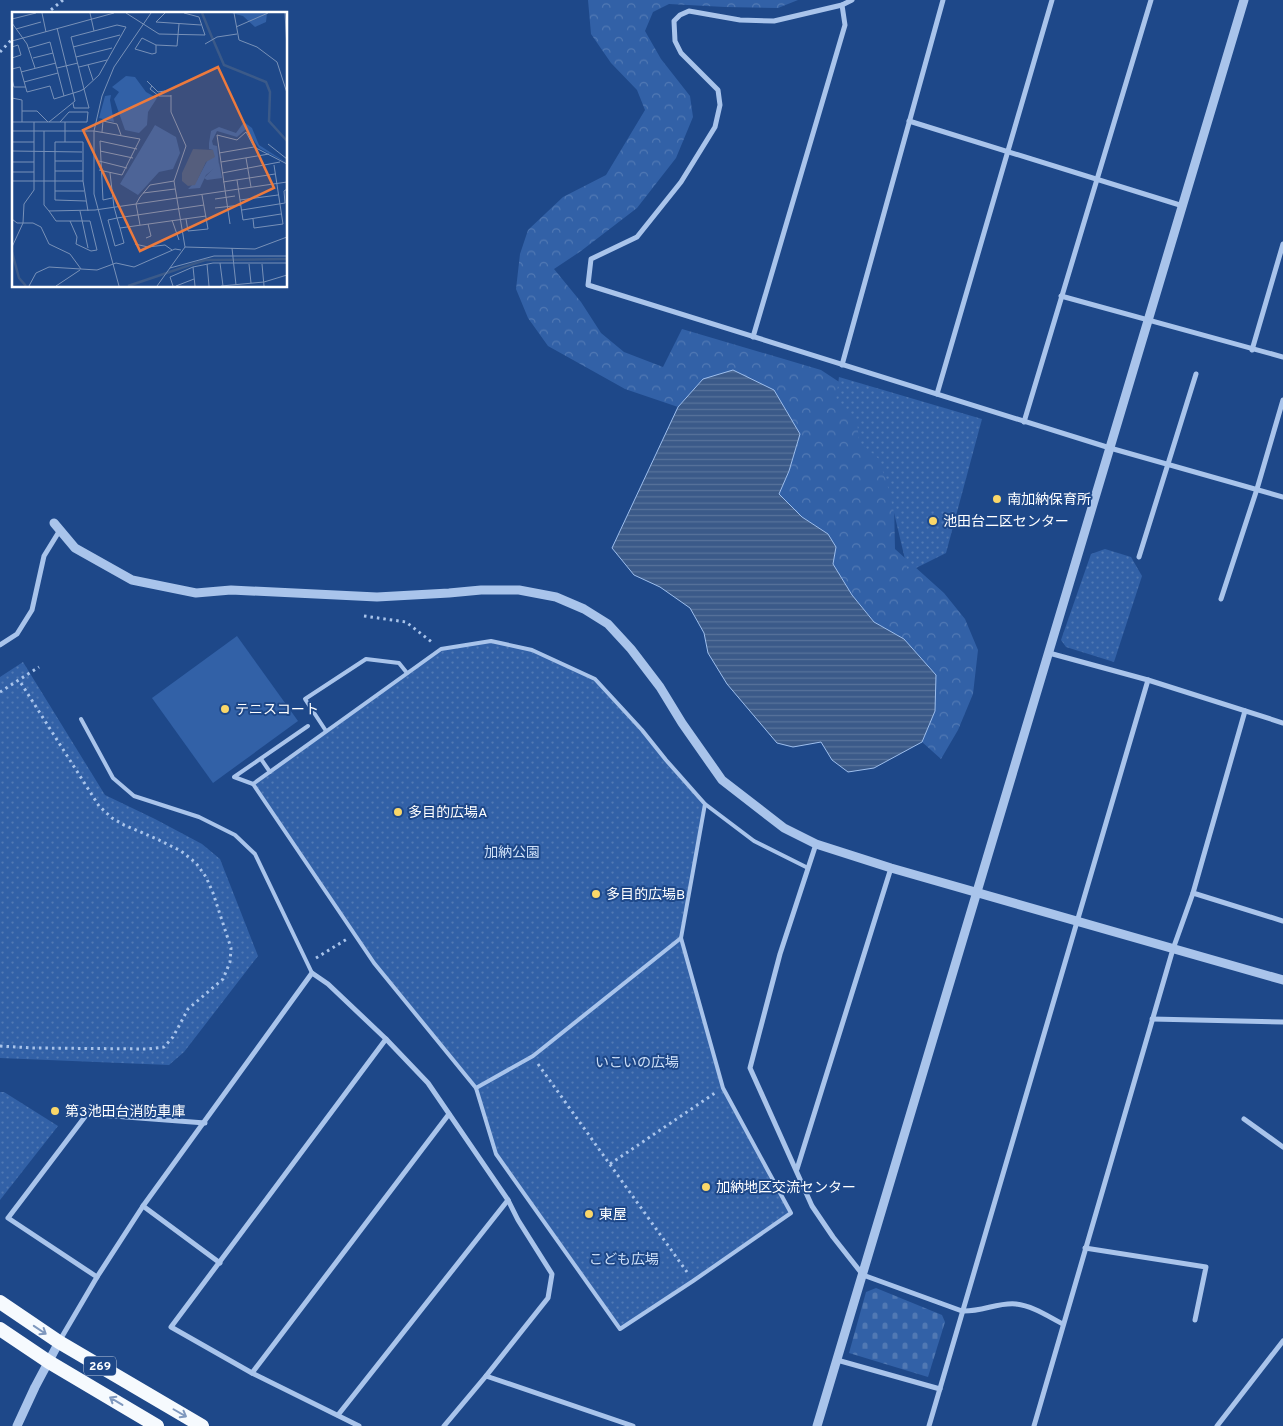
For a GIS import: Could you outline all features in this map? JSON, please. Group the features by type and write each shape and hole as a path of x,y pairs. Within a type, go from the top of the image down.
{"highway":[{"name":"269","path":"0,1302 59,1342 202,1426"},
{"name":"269","path":"0,1328 49,1362 158,1426"}],"street":[{"path":"852,0 842,5 774,21 740,20 689,11 680,15 674,21 675,41 681,53 718,90 720,105 715,127 681,182 637,237 591,259 588,285 1024,422 1283,497"},
{"path":"842,365 943,0"},
{"path":"937,394 1052,0"},
{"path":"1024,422 1150,0"},
{"path":"817,1426 1244,0"},
{"path":"753,337 846,25 842,5"},
{"path":"909,121 1183,206"},
{"path":"1252,350 1283,244"},
{"path":"1061,296 1283,358"},
{"path":"1139,557 1196,374"},
{"path":"1221,599 1257,489 1283,400"},
{"path":"0,646 17,634 32,610 44,556 57,527 76,548 132,580 196,593 232,590 377,597 449,594 481,590 519,590 556,597 584,608 608,624 631,649 660,686 682,723 722,780 784,828 816,844 891,868 1283,980"},
{"path":"1049,653 1148,680 1283,722"},
{"path":"928,1426 1148,680"},
{"path":"1034,1426 1152,1019 1173,949 1193,893 1245,711"},
{"path":"816,844 780,954 750,1068 812,1206 833,1237 863,1275 962,1311 974,1312 1016,1304 1036,1310 1063,1324"},
{"path":"796,1169 891,868"},
{"path":"1193,893 1283,921"},
{"path":"17,1426 35,1387 96,1277 143,1206 312,973 328,984 386,1039 428,1083 508,1200 518,1220 552,1274 548,1298 444,1426"},
{"path":"1152,1019 1283,1022"},
{"path":"360,1426 252,1373 171,1327 386,1039"},
{"path":"96,1277 8,1218 87,1114 205,1122"},
{"path":"252,1373 449,1114"},
{"path":"1244,1120 1283,1147"},
{"path":"338,1416 508,1200"},
{"path":"143,1206 220,1263"},
{"path":"1085,1248 1206,1267 1195,1320"},
{"path":"1217,1426 1283,1341"},
{"path":"837,1360 940,1389"},
{"path":"486,1376 633,1426"}],"lane":[{"path":"253,784 441,649 491,640 532,650 595,679 642,730 705,804 754,841 808,868"},
{"path":"326,732 305,700 366,659 399,663 407,673"},
{"path":"81,719 113,778 134,796 199,817 235,835 255,854 312,973"},
{"path":"308,726 234,777 253,784 374,963 476,1088 496,1154 620,1329 791,1213 723,1088 681,938 705,804"},
{"path":"261,758 270,772"},
{"path":"476,1088 533,1056 681,938"}],"path":[{"path":"48,12 63,0"},
{"path":"0,52 12,39"},
{"path":"364,616 406,622 441,649"},
{"path":"0,692 40,667"},
{"path":"0,1046 147,1049 164,1047 173,1037 188,1009 224,978 230,962 231,948 213,893 206,877 196,863 181,852 157,839 112,818 99,806 19,680"},
{"path":"307,964 355,934"},
{"path":"533,1056 693,1281"},
{"path":"610,1164 723,1088"}],"green space":[{"path":"588,0 798,0 778,8 669,4 653,12 645,31 661,59 690,96 693,117 676,158 637,208 554,269 581,302 601,333 624,352 663,367 682,329 821,370 853,391 893,453 895,549 944,593 965,619 978,650 973,694 958,730 941,759 922,742 935,711 904,639 874,622 852,595 833,564 836,547 828,534 802,517 779,494 789,471 800,434 703,379 678,407 625,389 548,346 528,318 516,289 520,254 528,230 563,197 606,175 645,110 637,90 611,63 591,34"},
{"path":"839,377 982,419 946,553 908,572 887,483 878,458 859,442 857,420 836,400"},
{"path":"1105,549 1131,557 1142,576 1114,662 1066,647 1061,640 1091,554"},
{"name":"テニスコート","path":"237,636 298,721 213,783 152,698"},
{"name":"加納公園","path":"491,641 532,650 595,679 705,804 681,938 723,1088 791,1213 620,1329 496,1154 476,1088 374,963 253,784 441,649"},
{"path":"23,662 105,795 202,844 220,859 258,956 184,1052 169,1065 0,1058 0,677"},
{"path":"0,1092 4,1092 58,1126 0,1200"},
{"path":"876,1288 942,1315 945,1322 928,1377 849,1353 866,1292"}],"shaded area":[{"path":"733,370 774,390 800,434 789,471 779,494 802,517 828,534 836,547 833,564 852,595 874,622 904,639 936,675 935,711 922,742 874,768 848,772 832,760 821,742 793,747 777,743 727,684 708,653 704,633 690,608 660,587 634,575 612,548 678,407 703,379"}],"place":[{"name":"南加納保育所","path":"997,499"},
{"name":"池田台二区センター","path":"933,521"},
{"name":"テニスコート","path":"225,709"},
{"name":"多目的広場A","path":"398,812"},
{"name":"多目的広場B","path":"596,894"},
{"name":"第3池田台消防車庫","path":"55,1111"},
{"name":"加納地区交流センター","path":"706,1187"},
{"name":"東屋","path":"589,1214"}],"park label":[{"name":"いこいの広場","path":"637,1062"},
{"name":"こども広場","path":"624,1259"}]}
